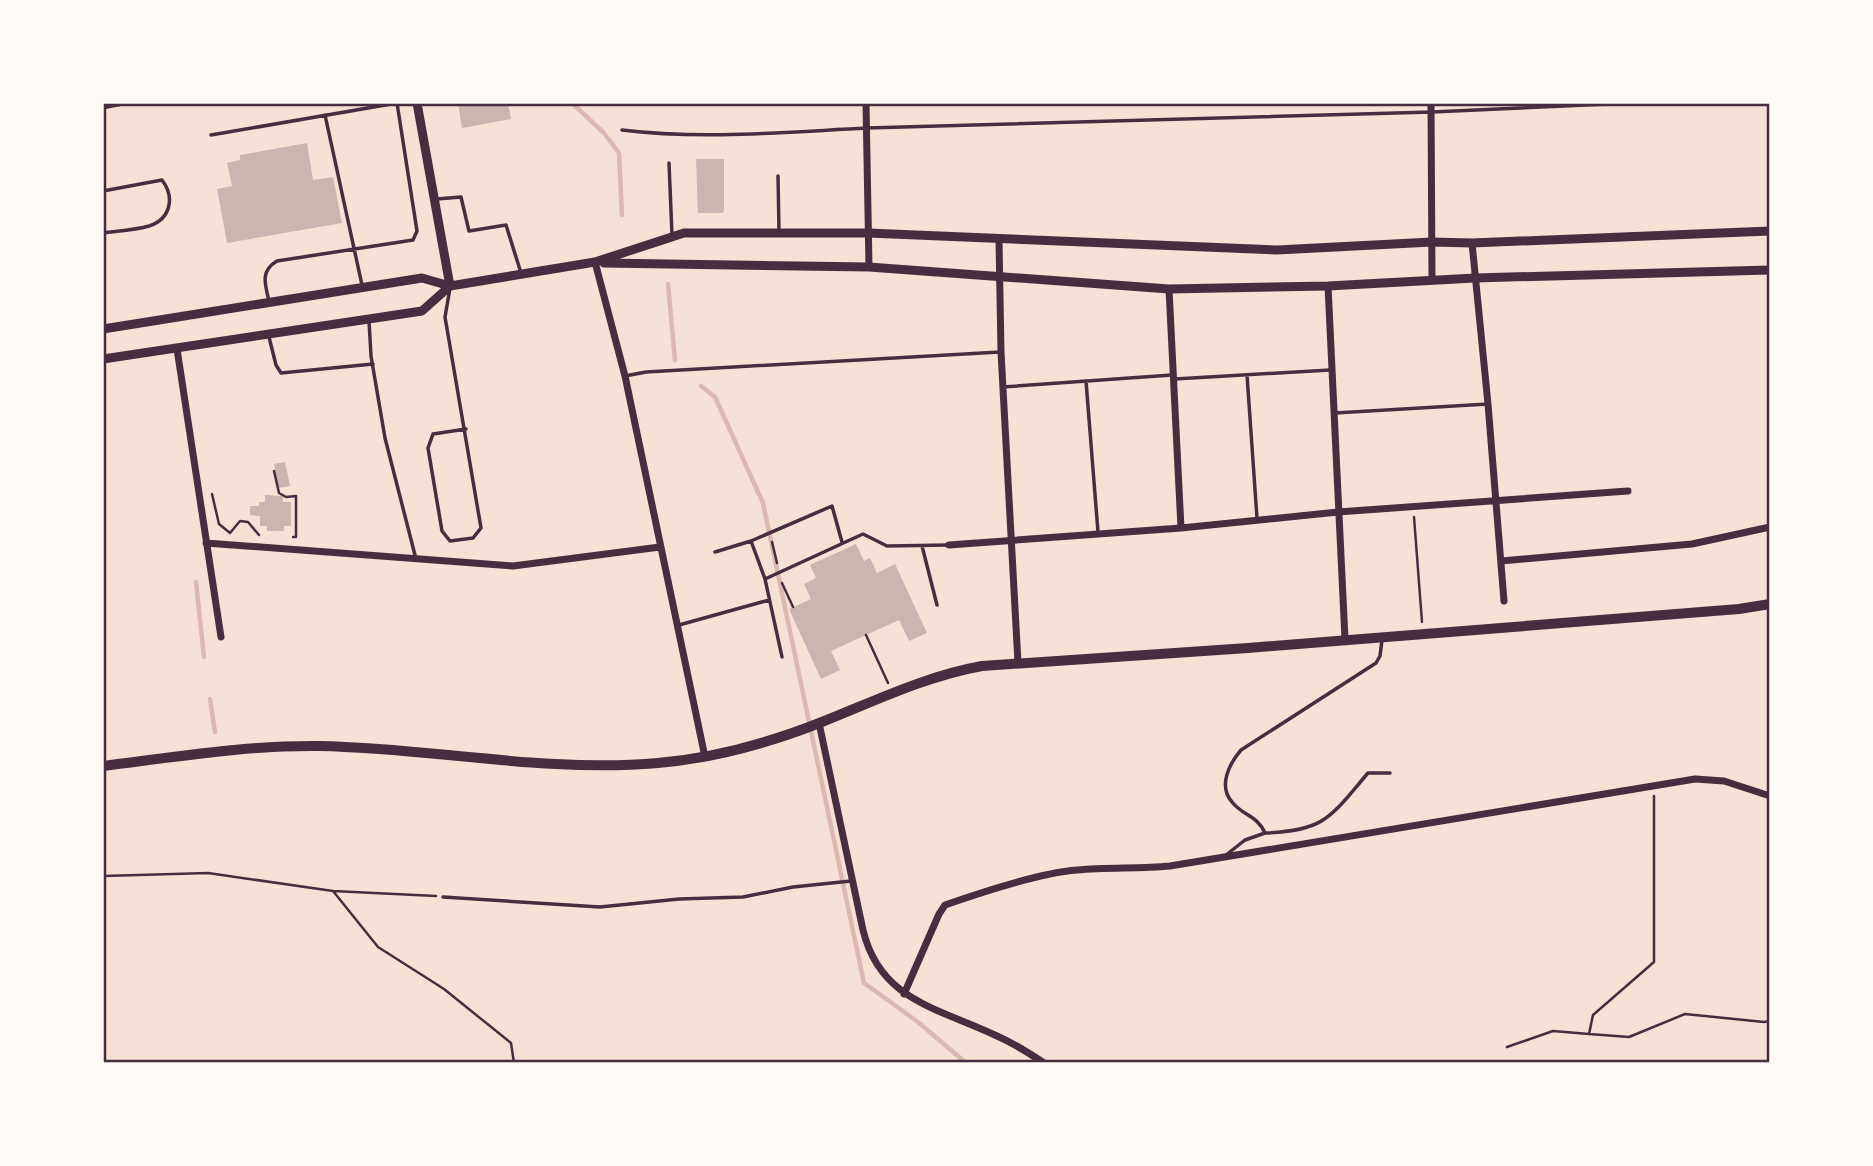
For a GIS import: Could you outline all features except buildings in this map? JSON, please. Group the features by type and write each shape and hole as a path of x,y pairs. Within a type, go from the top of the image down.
{"main road":[{"path":"103,766 248,748 320,746 618,766 705,757 761,744 952,671 1018,663 1423,635 1739,609 1770,604"}],"street":[{"path":"103,106 118,103"},
{"path":"417,103 450,286"},
{"path":"866,103 869,267"},
{"path":"1431,103 1432,281"},
{"path":"103,329 422,278 450,286 595,262 684,233 868,233 1277,250 1770,231"},
{"path":"999,240 1001,352 1018,663"},
{"path":"1472,243 1504,601"},
{"path":"595,262 869,267 1169,289 1770,270"},
{"path":"595,262 625,376 705,757"},
{"path":"103,359 422,311 450,286"},
{"path":"1328,286 1345,639"},
{"path":"1169,289 1181,528"},
{"path":"177,349 222,637"},
{"path":"949,545 1628,491"},
{"path":"1501,561 1692,544 1770,527"},
{"path":"206,543 513,566 660,547"},
{"path":"819,723 871,957 883,975 904,994 997,1036 1044,1063"},
{"path":"904,994 945,905 1053,874 1077,870 1170,866 1695,779 1724,781 1770,796"}],"lane":[{"path":"211,135 397,103 417,231 413,240 277,261 267,267 264,274 269,303"},
{"path":"622,130 654,134 723,133 1432,112 1632,103"},
{"path":"325,115 362,287"},
{"path":"668,163 672,237"},
{"path":"778,176 779,233"},
{"path":"103,191 162,180 170,191 171,203 162,217 151,225 103,233"},
{"path":"435,199 461,198 469,231 506,225 522,274"},
{"path":"450,286 445,317 454,377 466,429 481,528 473,538 450,541 442,531 428,448 433,434 466,429"},
{"path":"369,319 385,438 416,559"},
{"path":"268,335 276,365 281,373 373,364"},
{"path":"625,376 646,372 1001,352"},
{"path":"1003,387 1331,370"},
{"path":"1247,375 1257,520"},
{"path":"1086,381 1098,533"},
{"path":"1333,413 1488,404"},
{"path":"715,552 751,541 832,506 842,542"},
{"path":"765,579 863,534 887,547 949,545"},
{"path":"751,541 765,579 782,657"},
{"path":"922,546 937,605"},
{"path":"677,625 769,600"},
{"path":"1265,833 1260,823 1232,803 1225,789 1232,760 1241,750 1376,663 1383,638"},
{"path":"1226,855 1245,839 1321,824 1368,773 1390,773"},
{"path":"443,897 600,907 680,899 743,898 793,887 853,880"}],"path":[{"path":"274,471 279,493 286,497 296,496 296,537 284,537"},
{"path":"210,486 219,524 230,533 240,521 248,522 260,536"},
{"path":"1413,507 1423,635"},
{"path":"772,542 778,565"},
{"path":"780,576 793,607"},
{"path":"866,635 893,694"},
{"path":"1589,1034 1593,1015 1654,962 1652,810 1655,784"},
{"path":"103,876 208,873 333,891 443,897"},
{"path":"333,891 378,947 444,989 511,1044 514,1063"},
{"path":"1507,1047 1553,1031 1629,1037 1685,1014 1770,1021"}],"waterway":[{"path":"572,103 604,133 619,153 622,215"},
{"path":"668,284 675,360"},
{"path":"701,386 715,397 763,503 864,983 918,1022 966,1063"},
{"path":"196,582 204,657"},
{"path":"210,699 215,732"}]}
